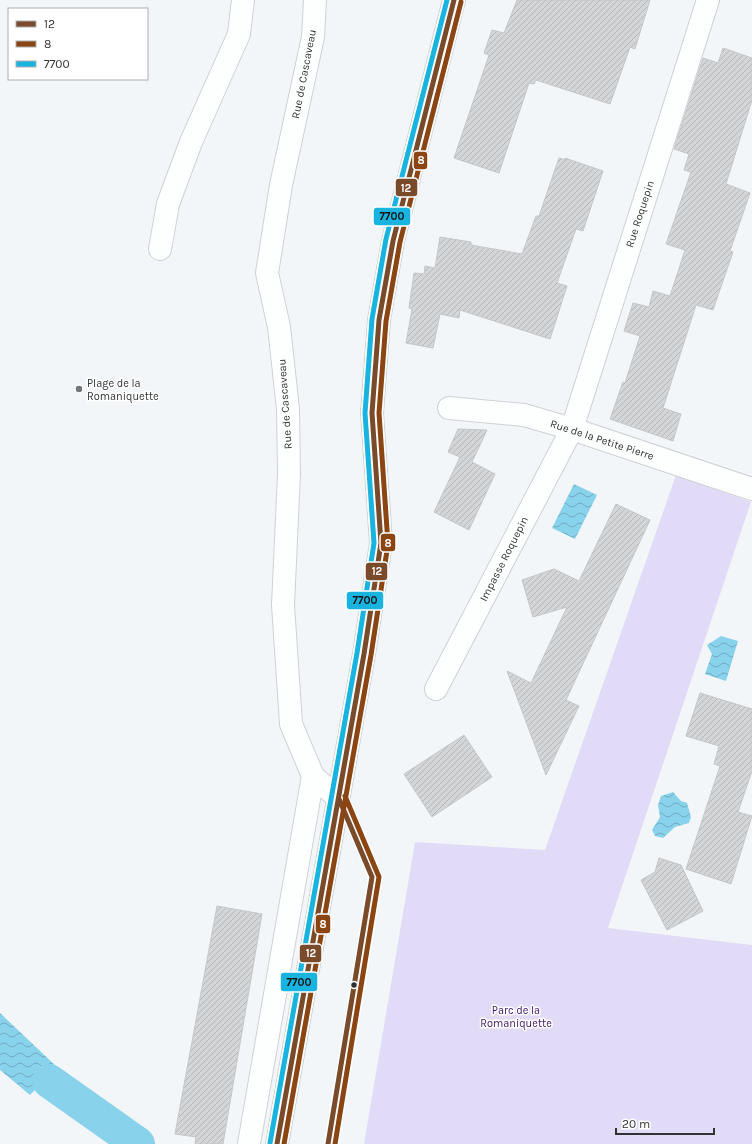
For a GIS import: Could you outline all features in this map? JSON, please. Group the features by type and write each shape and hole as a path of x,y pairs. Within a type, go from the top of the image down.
{"street":[{"path":"160,249 168,204 191,142 239,34 243,0"},
{"name":"Rue de Cascaveau","path":"315,0 313,37 281,185 267,273 279,327 288,408 289,474 283,605 291,724 313,776 338,798"},
{"path":"277,1144 368,631 381,543 372,413 379,320 393,241 454,0"},
{"name":"Rue Roquepin","path":"572,429 708,0"},
{"name":"Rue de la Petite Pierre","path":"449,408 524,415 572,429 752,489"},
{"name":"Impasse Roquepin","path":"436,689 572,429"},
{"path":"249,1144 313,776"}],"green space":[{"name":"Parc de la Romaniquette","path":"676,475 751,502 608,928 752,945 752,1144 364,1144 415,842 545,850"}],"water":[{"path":"574,484 597,495 575,539 552,528"},
{"path":"721,636 738,641 726,681 705,674 712,654 707,645"},
{"path":"673,792 681,801 687,803 691,817 689,823 675,827 663,838 655,836 652,830 660,817 658,805 661,796"},
{"path":"0,1013 57,1067 30,1095 0,1070"}],"building":[{"path":"517,0 650,0 635,49 630,47 610,104 536,80 534,84 529,83 499,173 454,158 489,55 484,53 492,30 504,33"},
{"path":"723,48 752,58 752,100 726,184 750,193 730,251 733,252 713,310 696,305 663,408 681,414 673,441 610,419 623,382 625,383 640,336 624,331 633,303 649,307 653,291 670,296 685,250 666,244 691,172 684,170 689,154 674,149 703,58 718,63"},
{"path":"559,158 565,160 565,158 603,171 583,231 576,229 557,283 567,286 550,339 460,310 459,318 440,314 433,348 406,343 412,309 409,308 414,273 424,274 425,266 435,268 440,237 471,242 471,245 522,254 536,216 539,216"},
{"path":"458,429 487,430 472,462 495,474 469,530 434,512 460,457 448,452"},
{"path":"616,504 650,520 566,700 579,706 546,775 507,671 531,683 567,607 533,617 522,580 554,569 579,581"},
{"path":"700,693 752,709 752,771 738,812 752,816 731,884 686,869 720,766 714,764 719,746 686,736"},
{"path":"464,735 492,777 432,817 404,774"},
{"path":"659,858 681,865 703,911 667,930 641,880 655,872"},
{"path":"217,906 262,914 223,1144 195,1144 196,1137 175,1134"}],"waterway":[{"path":"36,1069 49,1081"},
{"path":"49,1081 138,1144"}],"transit line":[{"name":"7700","path":"270,1143 357,653 374,543 365,413 372,319 386,239 447,0"},
{"name":"12","path":"277,1144 364,654 381,543 372,413 379,320 393,241 454,0"},
{"name":"8","path":"284,1144 371,655 388,544 379,413 386,321 400,242 461,2"},
{"name":"8","path":"335,1144 379,877 345,796"},
{"name":"12","path":"328,1144 372,877 339,799"}],"place":[{"name":"Plage de la Romaniquette","path":"79,389"}]}
